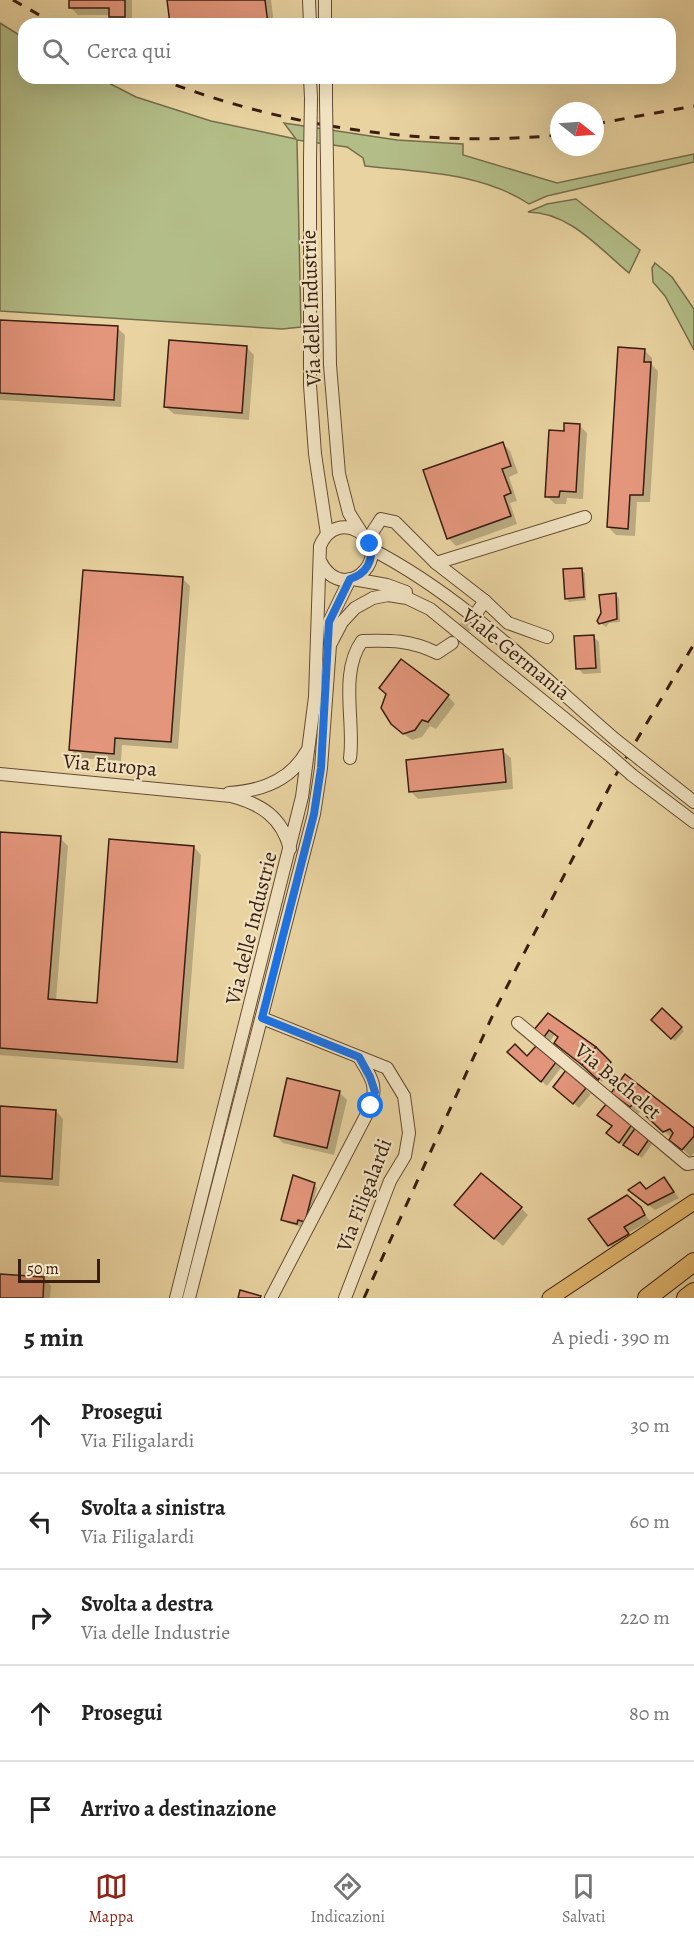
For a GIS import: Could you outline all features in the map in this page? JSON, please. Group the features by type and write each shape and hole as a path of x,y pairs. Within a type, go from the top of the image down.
{"highway":[{"path":"647,1298 694,1262"},
{"path":"686,1298 694,1292"}],"main road":[{"path":"550,1298 694,1202"}],"street":[{"path":"309,0 310,18"},
{"path":"325,0 325,18"},
{"path":"310,84 310,385 315,454 327,534 320,546 320,561 329,574 387,585 407,593 430,609"},
{"name":"Via delle Industrie","path":"326,84 330,365 339,474 349,513 367,540"},
{"path":"436,562 585,517"},
{"path":"330,645 329,622 351,579 359,576 369,564 367,540 381,519 396,522 436,562 485,601 508,623 547,637"},
{"path":"327,534 347,527 367,540"},
{"name":"Viale Germania","path":"367,540 456,605 617,741 694,802"},
{"name":"Via delle Industrie","path":"176,1298 290,850 310,746 315,697 320,561"},
{"name":"Viale Germania","path":"329,667 330,645 349,615 373,598 388,595 407,598 430,609 694,822"},
{"path":"477,612 485,601"},
{"path":"350,758 351,672 354,653 362,641 398,640 419,644 437,653 452,644"},
{"name":"Via delle Industrie","path":"189,1298 314,814 321,768 329,667"},
{"name":"Via Europa","path":"216,794 250,790 281,779 297,767 310,746"},
{"name":"Via Europa","path":"0,774 216,794 246,800 267,811 284,830 290,850"},
{"name":"Via Filigalardi","path":"262,1018 387,1068 404,1096 409,1132 405,1156 390,1181 345,1298"},
{"name":"Via Bachelet","path":"518,1023 687,1164 694,1163"},
{"name":"Via Filigalardi","path":"271,1298 371,1106 375,1092 359,1057"}],"green space":[{"path":"0,23 18,34 18,84 111,84 136,97 211,121 296,139 284,123 397,140 463,144 463,155 557,183 694,154 694,162 547,196 529,204 510,193 470,179 365,166 363,158 347,147 297,140 301,327 282,329 0,311"},
{"path":"576,199 640,250 629,273 583,233 570,225 557,218 528,212 547,204"},
{"path":"655,263 672,277 694,309 694,350 665,296 653,282 652,268"}],"building":[{"path":"69,0 125,0 125,17 109,17 109,8 69,8"},
{"path":"167,0 265,0 267,18 169,18"},
{"path":"0,320 118,326 114,400 0,393"},
{"path":"169,340 247,346 242,413 164,407"},
{"path":"618,347 645,349 644,362 651,362 643,495 630,495 628,529 607,527"},
{"path":"564,423 580,424 576,492 560,491 559,497 545,497 549,430 564,431"},
{"path":"503,442 511,466 502,469 511,493 504,496 511,516 447,539 423,470"},
{"path":"582,568 584,597 565,599 563,569"},
{"path":"83,570 183,577 171,742 115,738 114,754 69,750"},
{"path":"616,593 617,619 599,624 597,621 601,613 599,595"},
{"path":"594,635 596,668 576,669 574,636"},
{"path":"401,659 449,695 428,722 422,720 415,730 403,734 391,724 381,708 386,694 379,688"},
{"path":"503,749 506,782 409,792 406,760"},
{"path":"0,832 61,836 48,999 97,1003 109,839 194,846 177,1062 0,1048"},
{"path":"662,1008 682,1027 671,1039 651,1020"},
{"path":"548,1013 596,1047 582,1065 554,1043 558,1037 549,1030 542,1040 533,1031"},
{"path":"515,1044 527,1056 537,1045 557,1061 541,1082 507,1052"},
{"path":"596,1047 611,1062 598,1080 582,1065"},
{"path":"566,1070 586,1088 573,1104 553,1087"},
{"path":"625,1074 694,1128 694,1136 682,1150 669,1140 673,1133 670,1129 663,1132 646,1116 651,1110 637,1100 630,1107 611,1093"},
{"path":"287,1078 340,1091 327,1148 274,1136"},
{"path":"607,1103 633,1123 619,1143 606,1133 612,1126 597,1115"},
{"path":"0,1106 56,1110 52,1179 0,1176"},
{"path":"636,1127 649,1139 638,1155 623,1145"},
{"path":"481,1173 522,1207 494,1239 454,1205"},
{"path":"293,1175 315,1183 305,1222 298,1220 297,1224 281,1220"},
{"path":"664,1177 674,1192 648,1205 628,1190 640,1182 646,1189"},
{"path":"627,1195 641,1207 645,1215 624,1227 629,1234 608,1246 588,1219"},
{"path":"0,1274 44,1277 43,1298 0,1298"},
{"path":"240,1290 261,1296 260,1298 238,1298"}],"tunnel":[{"path":"453,642 477,612"}],"railway":[{"path":"13,0 44,18"},
{"path":"174,84 254,109 355,130 406,136 457,138 550,136"},
{"path":"604,122 694,106"},
{"path":"364,1298 496,1008 614,778 694,644"}],"route":[{"path":"370,544 369,564 359,576 350,579 329,622 329,667 321,768 314,814 262,1018 359,1057 375,1092 371,1106"}]}
